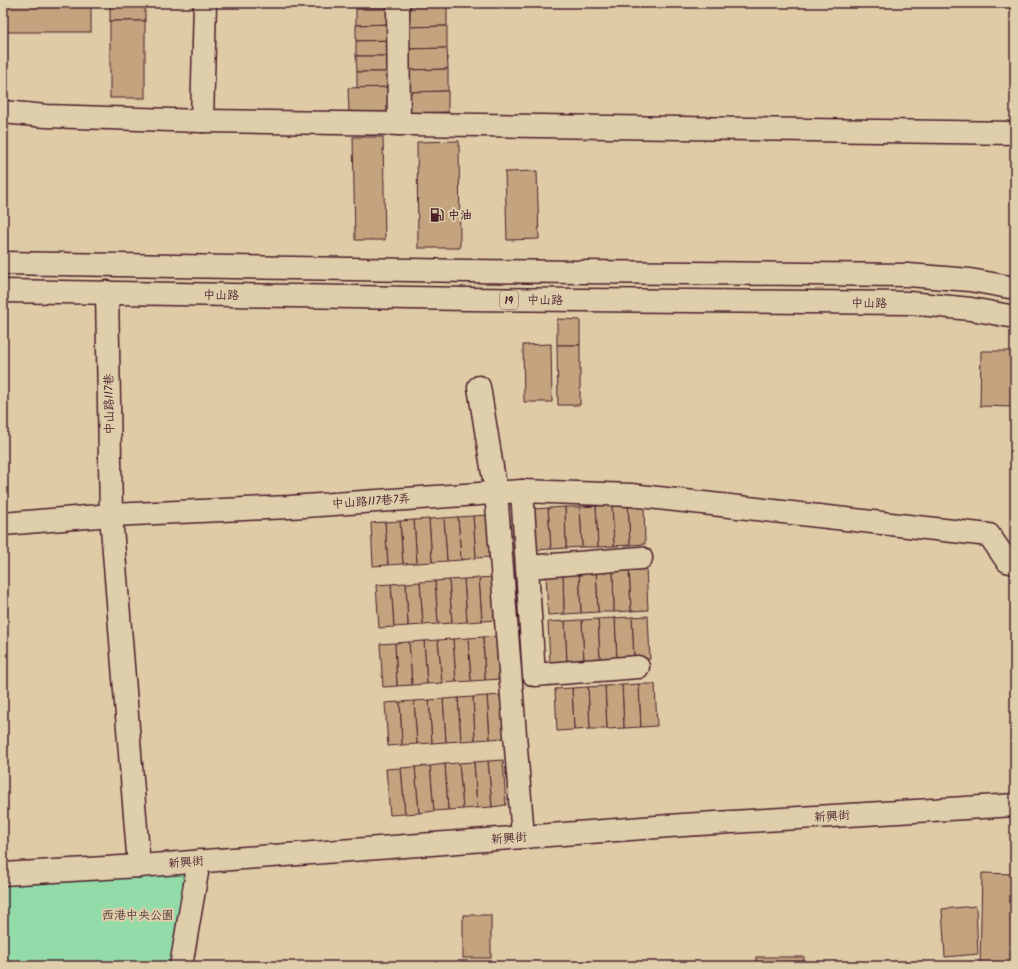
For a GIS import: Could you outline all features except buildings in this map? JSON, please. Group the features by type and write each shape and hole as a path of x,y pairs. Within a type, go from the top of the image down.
{"main road":[{"path":"202,120 205,3"},
{"path":"398,3 399,124"},
{"path":"3,112 46,116 202,120 1015,133"},
{"path":"3,263 469,271 908,276 970,280 1015,288"},
{"path":"468,299 469,271"},
{"name":"中山路","path":"3,291 468,299 909,303 971,309 1015,316"},
{"name":"中山路117巷","path":"106,292 111,515 139,866"},
{"path":"479,387 496,492 523,837"},
{"path":"522,490 534,675 638,667"},
{"name":"中山路117巷7弄","path":"3,524 111,515 290,507 522,490 631,495 989,535 1007,561 1015,563"},
{"path":"528,567 641,558"},
{"name":"新興街","path":"3,874 139,866 675,826 1015,805"},
{"path":"181,966 199,861"}],"green space":[{"name":"西港中央公園","path":"199,861 181,966 3,966 3,874"}],"place":[{"name":"中油","path":"437,215"}]}
